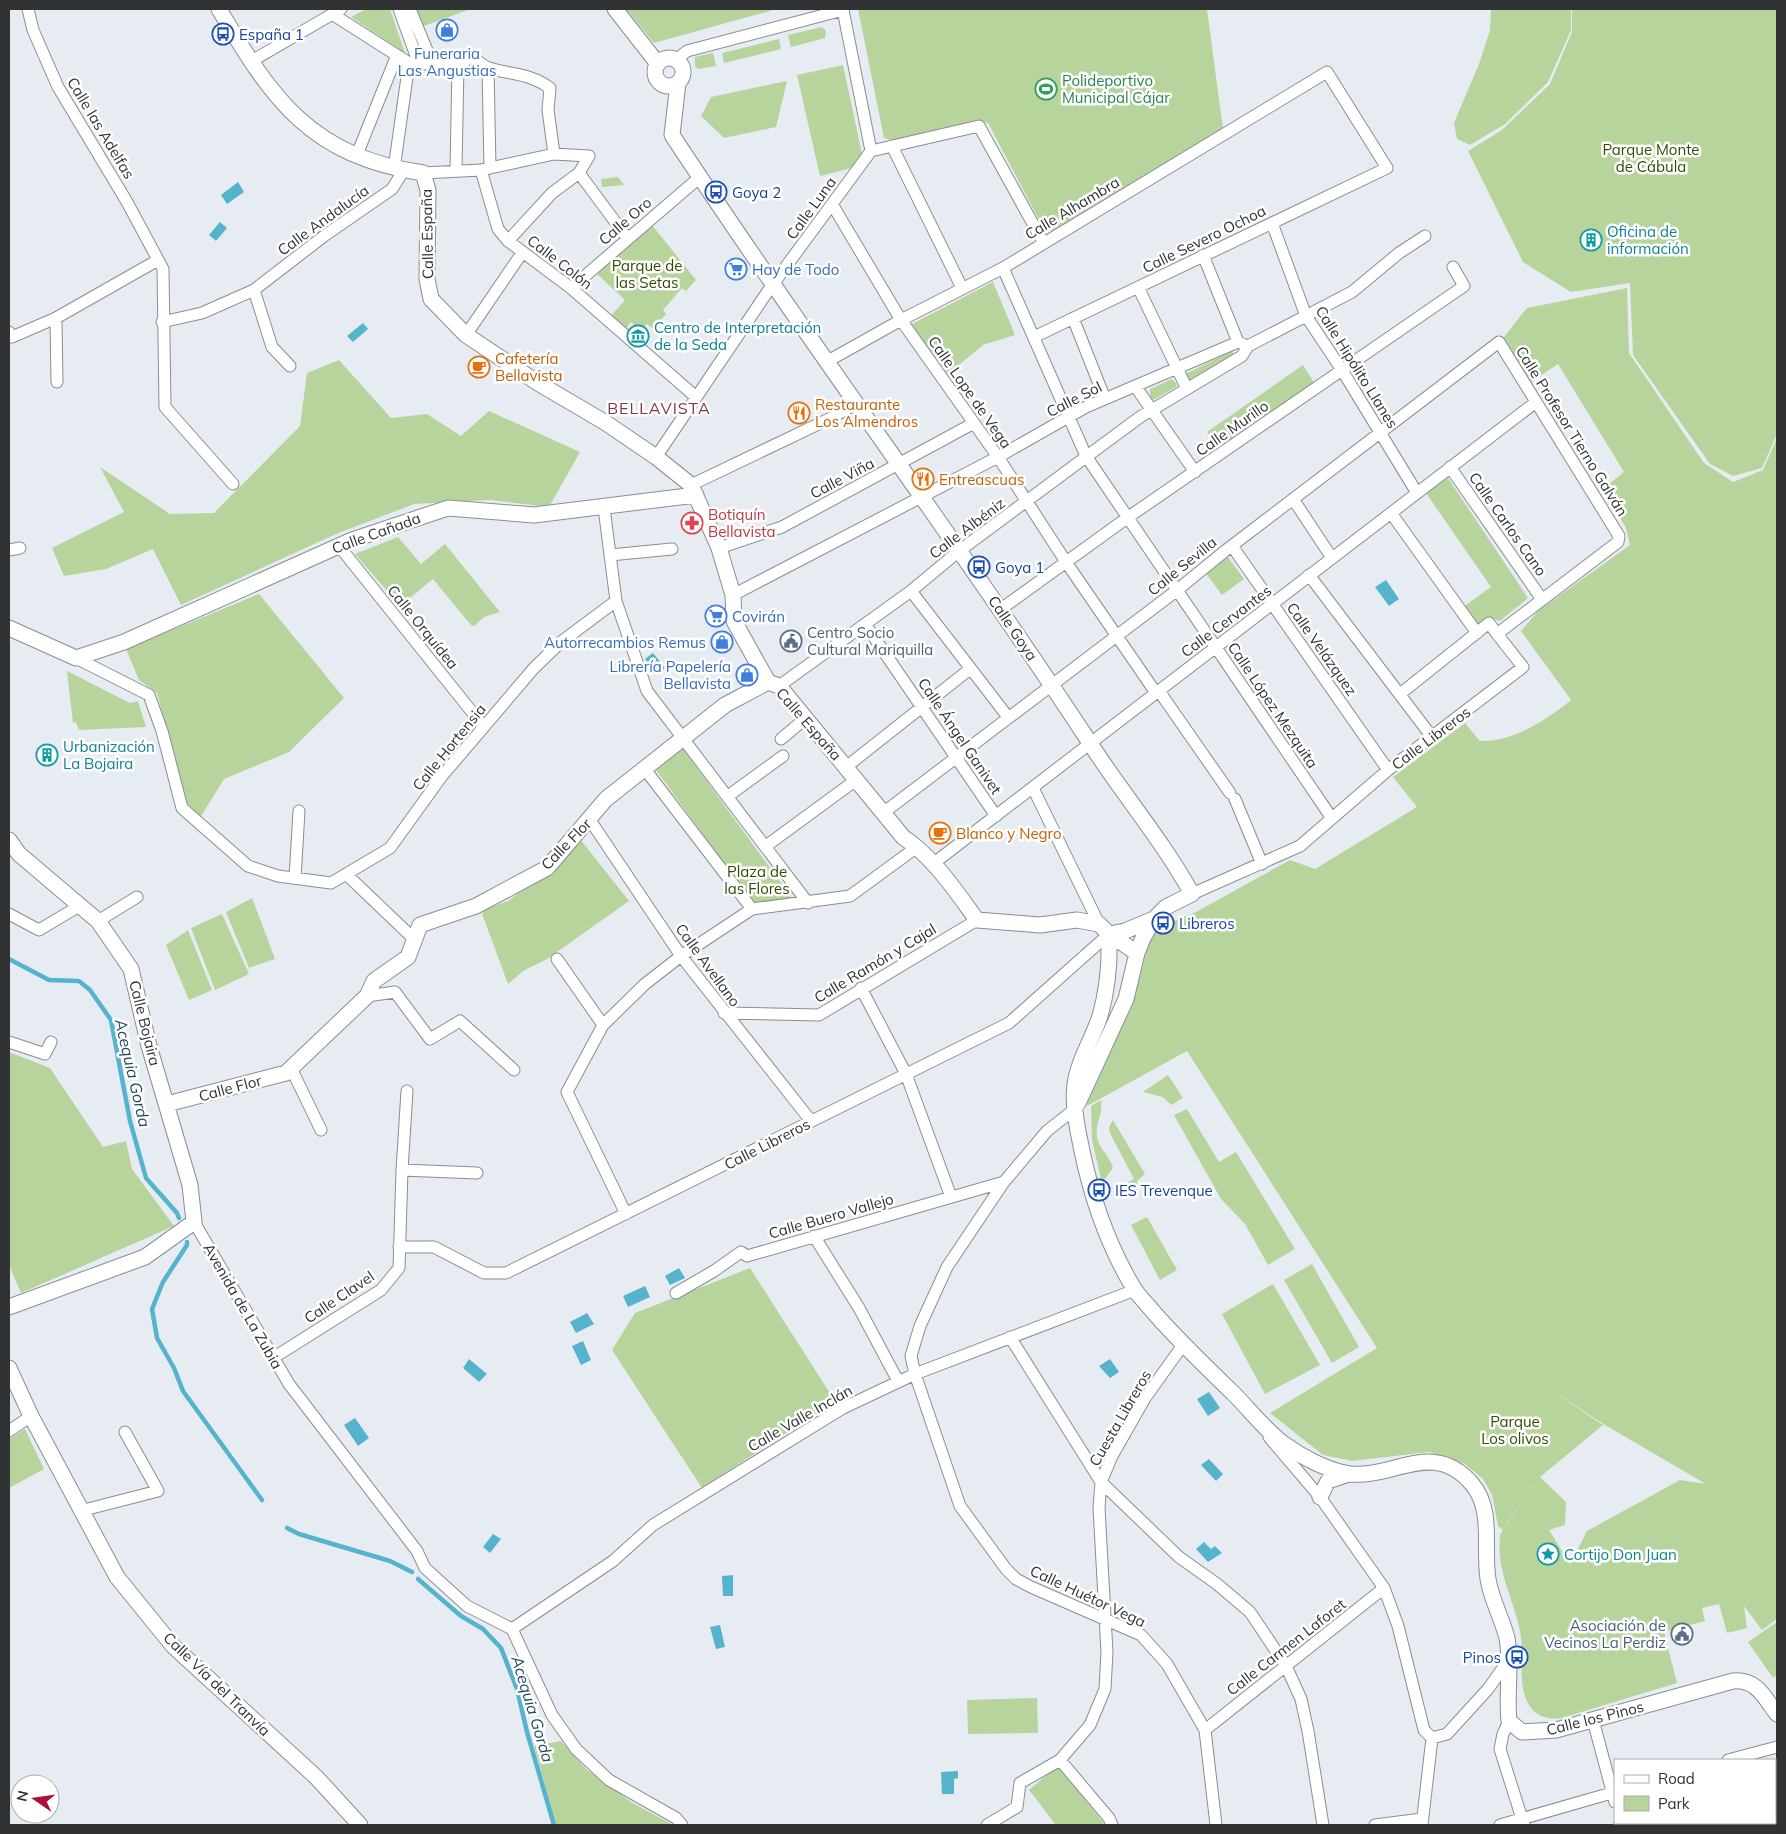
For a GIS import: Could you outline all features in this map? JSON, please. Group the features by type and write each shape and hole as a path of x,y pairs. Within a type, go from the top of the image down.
{"street":[{"name":"Calle las Adelfas","path":"28,9 32,30 58,87 127,202 163,269 162,322 165,407 233,484"},
{"name":"Calle España","path":"219,9 250,62 287,108 307,128 356,157 399,170 424,173 428,190 427,278 431,299 466,334 538,383 606,423 656,457 693,490 719,548 733,595 734,621 774,684 806,718 903,837 918,847 934,863 977,920"},
{"path":"399,9 414,63 399,170"},
{"path":"410,9 433,65"},
{"path":"614,9 658,64"},
{"path":"676,60 687,51 843,10 871,151 979,126 1043,242"},
{"path":"250,62 331,12 397,55 414,63 458,65 472,57 488,68 516,72 542,82 550,88 548,110 554,154"},
{"path":"356,157 397,55"},
{"path":"665,58 676,60 683,69 682,77 678,83 670,86 658,81 655,72 658,64 665,58"},
{"path":"456,170 458,65"},
{"name":"Calle Colón","path":"488,68 485,169 498,228 522,254 571,288 696,397"},
{"name":"Calle Alhambra","path":"828,361 901,320 1003,268 1043,242 1327,72 1387,168"},
{"name":"Calle Goya","path":"678,83 672,135 773,285 1001,609 1090,744 1171,855 1192,894"},
{"path":"892,146 962,288"},
{"name":"Calle Luna","path":"656,457 773,285 871,151"},
{"path":"424,173 485,169 554,154 589,156 579,173 552,193 508,241"},
{"name":"Calle Severo Ochoa","path":"1034,337 1387,168"},
{"name":"Calle Andalucía","path":"162,322 202,313 254,290 324,236 392,189 399,170"},
{"path":"579,173 628,239"},
{"name":"Calle Oro","path":"571,288 700,177"},
{"name":"Calle Lope de Vega","path":"832,204 901,320 998,457 1066,562 1117,636 1232,796 1262,864"},
{"name":"Calle Hipólito Llanes","path":"1272,223 1306,316 1342,370 1417,493"},
{"name":"Calle Sol","path":"733,595 998,457 1105,398 1176,368 1243,344 1306,316 1352,292 1399,253 1425,236"},
{"path":"466,334 522,254"},
{"path":"1203,255 1243,344"},
{"path":"9,332 12,337 56,318 158,260"},
{"name":"Calle Murillo","path":"1001,609 1127,518 1464,286 1453,267"},
{"name":"Calle López Mezquita","path":"1003,268 1086,456 1331,817"},
{"path":"1138,287 1187,389"},
{"path":"254,290 272,347 290,366"},
{"path":"56,318 57,382"},
{"path":"1073,318 1105,398"},
{"name":"Calle Profesor Tierno Galván","path":"1499,342 1619,536 1618,542 1541,598"},
{"name":"Calle Sevilla","path":"883,812 1176,591 1499,342"},
{"name":"Calle Albéniz","path":"774,684 911,591 960,551 1028,502 1086,456 1153,409 1242,356 1243,344"},
{"path":"1135,386 1153,409 1195,472"},
{"name":"Calle Cervantes","path":"934,863 1536,402"},
{"path":"693,490 857,403"},
{"name":"Calle Viña","path":"719,548 782,528 974,423"},
{"name":"Calle Carlos Cano","path":"1450,468 1541,598"},
{"name":"Calle Cañada","path":"76,658 124,642 339,546 448,508 534,515 604,508 693,490"},
{"path":"1293,500 1332,558"},
{"path":"604,508 616,602 647,691 684,737 808,903"},
{"path":"1391,513 1477,633"},
{"name":"Calle Orquídea","path":"339,546 484,727"},
{"name":"Calle Velázquez","path":"1232,546 1388,770"},
{"path":"610,555 672,549"},
{"path":"1310,575 1432,737"},
{"path":"911,591 1008,717"},
{"path":"1400,694 1490,623 1497,634 1541,598"},
{"name":"Calle Hortensia","path":"76,658 149,695 162,731 182,808 248,866 278,876 331,882 390,848 442,776 534,668 561,642 616,602"},
{"name":"Calle Ángel Ganivet","path":"865,624 996,816"},
{"path":"9,628 76,658"},
{"name":"Calle Libreros","path":"1104,929 1125,931 1154,919 1166,907 1192,894 1300,846 1331,817 1388,770 1524,667 1497,634"},
{"path":"846,767 970,668"},
{"name":"Calle Flor","path":"167,1104 286,1073 367,996 374,981 408,957 420,925 476,906 547,868 606,799 644,768 725,705 774,684"},
{"path":"781,739 806,718"},
{"path":"728,796 782,756"},
{"path":"644,768 752,909"},
{"path":"766,846 856,780"},
{"path":"1033,788 1104,929 1110,968 1100,1015 1075,1083 1076,1109 1082,1151 1092,1195 1109,1242 1135,1290 1183,1345 1235,1395 1257,1421 1285,1458 1320,1497 1384,1588 1398,1626 1424,1730 1432,1738"},
{"path":"295,878 299,811"},
{"name":"Calle Avellano","path":"590,820 681,956 811,1122"},
{"name":"Calle Bojaira","path":"9,840 19,854 98,921 131,969 149,1046 167,1104"},
{"path":"626,1214 567,1092 603,1025 645,984 681,956 752,909 850,896 918,847"},
{"path":"346,874 415,940"},
{"path":"98,921 137,897"},
{"path":"9,914 39,930 81,905"},
{"name":"Calle Libreros","path":"399,1247 434,1247 484,1273 506,1273 1009,1023 1104,929 1118,925 1159,906 1166,907"},
{"path":"1076,1109 1126,999 1142,938 1154,919"},
{"path":"977,920 1040,925 1077,920 1104,929 1137,953"},
{"name":"Calle Ramón y Cajal","path":"724,1013 818,1015 860,988 977,920"},
{"path":"557,959 603,1025"},
{"path":"860,988 906,1074 951,1197"},
{"path":"367,996 395,992 430,1039 460,1021 514,1070"},
{"path":"9,1042 45,1054 51,1042"},
{"path":"291,1068 321,1130"},
{"name":"Calle Clavel","path":"273,1358 382,1290 399,1268 407,1091"},
{"name":"Avenida de La Zubia","path":"167,1104 190,1185 194,1222 288,1384 417,1552 425,1568 467,1606 512,1630"},
{"name":"Calle Huétor Vega","path":"1076,1109 1047,1130 1004,1182 947,1267 920,1326 911,1356 915,1374 960,1506 1006,1569 1016,1579 1141,1635 1167,1664 1205,1730 1216,1825"},
{"path":"402,1170 477,1173"},
{"name":"Calle Buero Vallejo","path":"676,1293 714,1271 741,1252 747,1256 1004,1182"},
{"path":"9,1307 145,1257 194,1222"},
{"path":"814,1236 859,1308 898,1380"},
{"name":"Calle Valle Inclán","path":"512,1630 613,1561 653,1525 842,1408 898,1380 1135,1290"},
{"path":"1010,1337 1101,1482 1179,1557 1217,1584 1250,1612 1286,1666 1301,1699 1323,1825"},
{"name":"Cuesta Libreros","path":"987,1825 1017,1807 1020,1783 1060,1760 1090,1725 1105,1689 1106,1620 1099,1508 1101,1482 1112,1456 1145,1398 1183,1345"},
{"name":"Calle Vía del Tranvía","path":"9,1368 31,1416 80,1511 117,1577 173,1646 316,1777 360,1825"},
{"path":"9,1431 31,1416"},
{"path":"1257,1421 1303,1456 1350,1474"},
{"path":"80,1511 158,1491 125,1432"},
{"path":"1320,1497 1328,1481 1350,1474 1432,1461 1458,1471 1474,1486 1482,1501 1486,1518 1488,1581 1501,1616 1510,1658 1507,1700 1508,1721 1500,1749 1522,1821"},
{"name":"Calle Carmen Laforet","path":"1205,1730 1384,1588"},
{"path":"512,1630 552,1714 576,1749 609,1780 676,1818 682,1825"},
{"path":"1432,1738 1447,1734 1488,1689 1510,1658"},
{"name":"Calle los Pinos","path":"1508,1721 1522,1732 1556,1730 1733,1681 1745,1680 1755,1686 1777,1714"},
{"path":"1500,1825 1522,1821 1614,1795 1593,1720"},
{"path":"1375,1825 1422,1822 1432,1738"},
{"path":"1732,1759 1777,1747"},
{"path":"1060,1760 1109,1818 1112,1825"}],"green space":[{"path":"366,9 390,9 405,53 351,17"},
{"path":"414,9 471,9 421,27"},
{"path":"626,9 777,9 654,43"},
{"name":"Polideportivo Municipal Cájar","path":"858,9 1207,9 1223,129 1051,231 1045,231 988,123 980,122 893,141 884,138"},
{"path":"1491,9 1571,9 1571,30 1548,82 1505,124 1470,145 1457,139 1454,123 1479,64 1490,30"},
{"name":"Parque Monte de Cábula","path":"1572,9 1777,9 1777,434 1762,468 1733,476 1710,464 1633,355 1630,283 1571,292 1523,262 1468,151 1502,130 1550,84 1572,32"},
{"path":"822,27 826,31 825,38 791,47 788,35"},
{"path":"779,39 781,49 724,63 722,53"},
{"path":"713,53 716,66 699,69 695,67 695,57"},
{"path":"843,65 862,154 851,168 820,176 797,75"},
{"path":"787,81 776,127 724,138 701,116 711,97"},
{"path":"618,177 624,185 602,187 601,179"},
{"name":"Parque de las Setas","path":"652,225 696,280 686,291 682,288 663,310 666,314 653,329 647,324 641,331 631,322 624,331 609,318 625,300 596,273"},
{"path":"993,282 1015,335 983,345 948,374 910,325"},
{"name":"Parque Los olivos","path":"1627,288 1629,353 1704,463 1733,482 1763,470 1777,438 1777,1619 1762,1630 1744,1606 1747,1628 1727,1633 1719,1604 1702,1608 1705,1621 1664,1632 1677,1683 1562,1718 1543,1717 1529,1705 1523,1689 1521,1637 1501,1563 1501,1533 1504,1529 1498,1526 1492,1495 1483,1479 1465,1464 1429,1452 1352,1461 1323,1455 1270,1413 1377,1348 1187,1051 1087,1106 1089,1092 1131,1009 1152,930 1196,912 1290,860 1315,869 1417,807 1393,777 1465,723 1480,741 1505,738 1540,722 1571,700 1521,631 1538,611 1630,545 1626,528 1603,489 1624,472 1558,364 1531,382 1503,338 1527,308","holes":["1547,1387 1605,1425 1706,1484 1680,1480 1587,1531 1570,1564 1549,1530 1565,1525 1566,1502 1540,1477 1603,1425"]},
{"path":"1232,351 1234,355 1190,380 1186,379 1187,373"},
{"path":"339,360 391,418 427,414 461,436 489,411 580,452 549,507 490,500 414,504 336,534 181,605 153,549 106,569 64,576 52,548 124,512 100,467 170,514 214,513 300,426 307,373"},
{"path":"1303,365 1315,384 1218,448 1207,432"},
{"path":"1172,379 1177,384 1176,387 1153,400 1150,397 1150,389"},
{"path":"1448,478 1528,598 1500,621 1490,618 1476,624 1463,607 1491,587 1426,493"},
{"path":"398,537 421,564 445,544 500,612 484,617 474,626 471,625 433,579 400,606 355,554"},
{"path":"1227,556 1244,579 1222,595 1205,572"},
{"path":"259,594 344,698 289,752 224,779 200,818 185,801 157,693 139,680 126,649"},
{"path":"67,671 130,703 138,701 146,727 79,730 76,722 73,723"},
{"name":"Plaza de las Flores","path":"681,746 790,895 790,901 756,903 752,901 653,766"},
{"path":"580,839 629,901 547,959 523,971 508,984 482,914 486,909 508,901 569,854"},
{"path":"252,898 275,959 249,968 226,912"},
{"path":"222,914 249,974 215,990 191,928"},
{"path":"188,930 212,990 189,1000 166,945"},
{"path":"9,1052 50,1068 103,1147 126,1141 132,1169 174,1226 21,1293 9,1265"},
{"path":"1168,1075 1183,1098 1171,1105 1163,1097 1143,1092"},
{"path":"1101,1100 1097,1136 1113,1168 1102,1183 1092,1140 1091,1106"},
{"path":"1187,1109 1219,1162 1236,1152 1295,1249 1268,1265 1245,1224 1221,1199 1174,1115"},
{"path":"1113,1120 1145,1174 1137,1181 1138,1190 1134,1195 1127,1183 1134,1179 1110,1133 1109,1127"},
{"path":"1147,1217 1177,1270 1160,1280 1131,1225"},
{"path":"1312,1264 1359,1347 1332,1363 1284,1280"},
{"path":"750,1268 835,1401 702,1488 612,1350 635,1313"},
{"path":"1273,1284 1320,1365 1265,1394 1222,1314"},
{"path":"25,1429 44,1469 9,1488 9,1439"},
{"path":"1777,1622 1777,1675 1773,1678 1748,1642"},
{"path":"1037,1698 1038,1733 968,1734 967,1700"},
{"path":"561,1741 586,1769 631,1802 673,1825 556,1825 534,1746"},
{"path":"1058,1765 1105,1825 1056,1825 1029,1790"}],"water":[{"path":"238,182 244,192 227,204 221,195"},
{"path":"220,222 227,228 216,241 209,235"},
{"path":"363,323 368,329 353,342 347,336"},
{"path":"1386,580 1399,599 1389,606 1375,587"},
{"path":"653,653 665,668 657,674 645,659"},
{"path":"679,1268 685,1278 670,1285 665,1276"},
{"path":"645,1286 650,1297 628,1307 623,1296"},
{"path":"587,1313 594,1324 576,1333 570,1322"},
{"path":"583,1341 591,1360 581,1365 572,1346"},
{"path":"469,1359 487,1374 479,1382 463,1368"},
{"path":"1110,1359 1119,1372 1110,1378 1099,1366"},
{"path":"1209,1392 1220,1408 1208,1416 1197,1399"},
{"path":"355,1418 369,1438 358,1446 344,1425"},
{"path":"1209,1459 1223,1474 1216,1481 1201,1465"},
{"path":"493,1534 501,1539 490,1553 483,1547"},
{"path":"1204,1542 1211,1549 1215,1546 1222,1553 1208,1562 1196,1549"},
{"path":"733,1575 733,1596 723,1596 722,1576"},
{"path":"720,1625 725,1647 716,1649 710,1627"},
{"path":"958,1771 958,1778 954,1779 954,1794 942,1794 941,1772"}],"waterway":[{"name":"Acequia Gorda","path":"9,959 49,980 79,981 90,990 111,1020 130,1121 146,1178 177,1213 179,1218"},
{"name":"Acequia Gorda","path":"187,1242 187,1245 163,1282 152,1309 157,1338 174,1368 183,1391 262,1500"},
{"name":"Acequia Gorda","path":"287,1528 299,1534 390,1561 412,1572"},
{"name":"Acequia Gorda","path":"418,1579 461,1616 483,1629 501,1648 517,1689 527,1732 554,1825"}],"place":[{"name":"Funeraria Las Angustias","path":"447,30"},
{"name":"España 1","path":"223,34"},
{"name":"Polideportivo Municipal Cájar","path":"1046,89"},
{"name":"Goya 2","path":"716,192"},
{"name":"Oficina de información","path":"1591,240"},
{"name":"Hay de Todo","path":"736,269"},
{"name":"Centro de Interpretación de la Seda","path":"638,336"},
{"name":"Cafetería Bellavista","path":"479,367"},
{"name":"Restaurante Los Almendros","path":"799,413"},
{"name":"Entreascuas","path":"923,479"},
{"name":"Botiquín Bellavista","path":"692,523"},
{"name":"Goya 1","path":"979,567"},
{"name":"Covirán","path":"716,616"},
{"name":"Centro Socio Cultural Mariquilla","path":"791,641"},
{"name":"Autorrecambios Remus","path":"722,642"},
{"name":"Librería Papelería Bellavista","path":"747,675"},
{"name":"Urbanización La Bojaira","path":"47,755"},
{"name":"Blanco y Negro","path":"940,833"},
{"name":"Libreros","path":"1163,923"},
{"name":"IES Trevenque","path":"1099,1190"},
{"name":"Cortijo Don Juan","path":"1548,1554"},
{"name":"Asociación de Vecinos La Perdiz","path":"1682,1634"},
{"name":"Pinos","path":"1517,1657"}],"district":[{"name":"BELLAVISTA","path":"659,408"}]}
